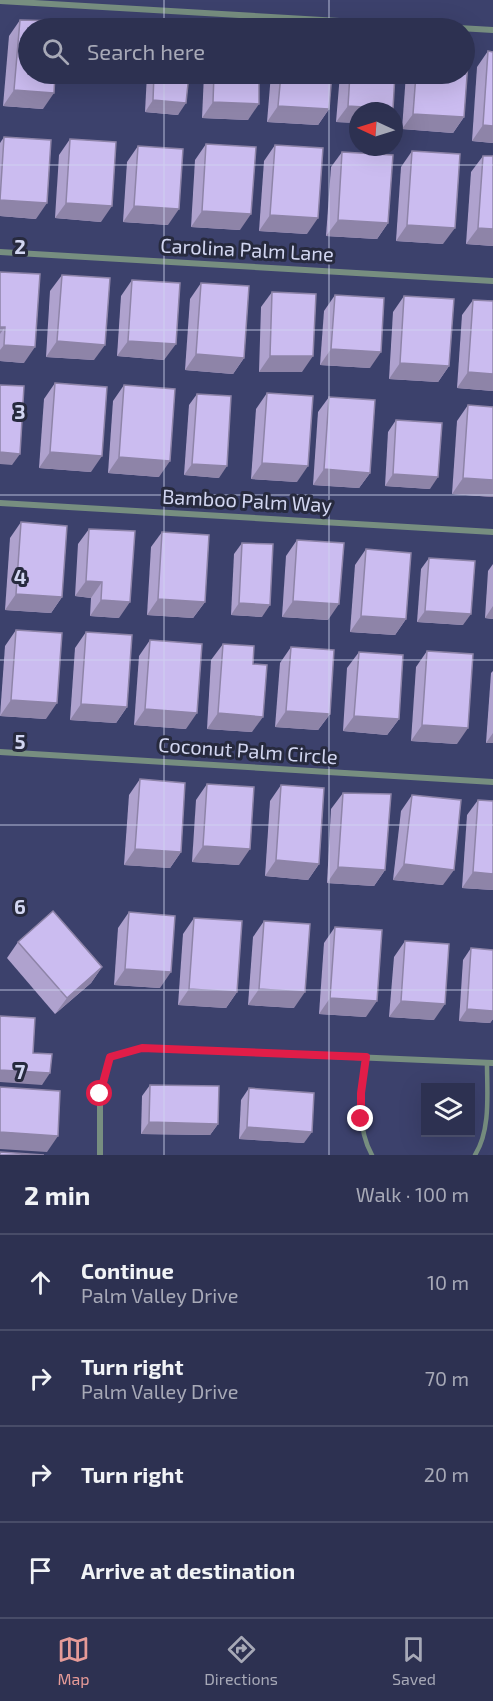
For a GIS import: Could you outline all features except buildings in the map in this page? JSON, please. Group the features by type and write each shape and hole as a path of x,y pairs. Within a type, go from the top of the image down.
{"street":[{"path":"0,1 289,18"},
{"path":"475,29 493,30"},
{"name":"Carolina Palm Lane","path":"0,252 493,281"},
{"name":"Bamboo Palm Way","path":"0,503 493,532"},
{"name":"Coconut Palm Circle","path":"0,752 493,782"},
{"path":"100,1155 100,1094 110,1057 142,1048 490,1063"}],"lane":[{"path":"366,1057 361,1093 361,1119 364,1141 372,1155"},
{"path":"475,1155 482,1145 490,1063"}],"route":[{"path":"100,1094 110,1057 142,1048 366,1057 361,1093 361,1119"}]}
